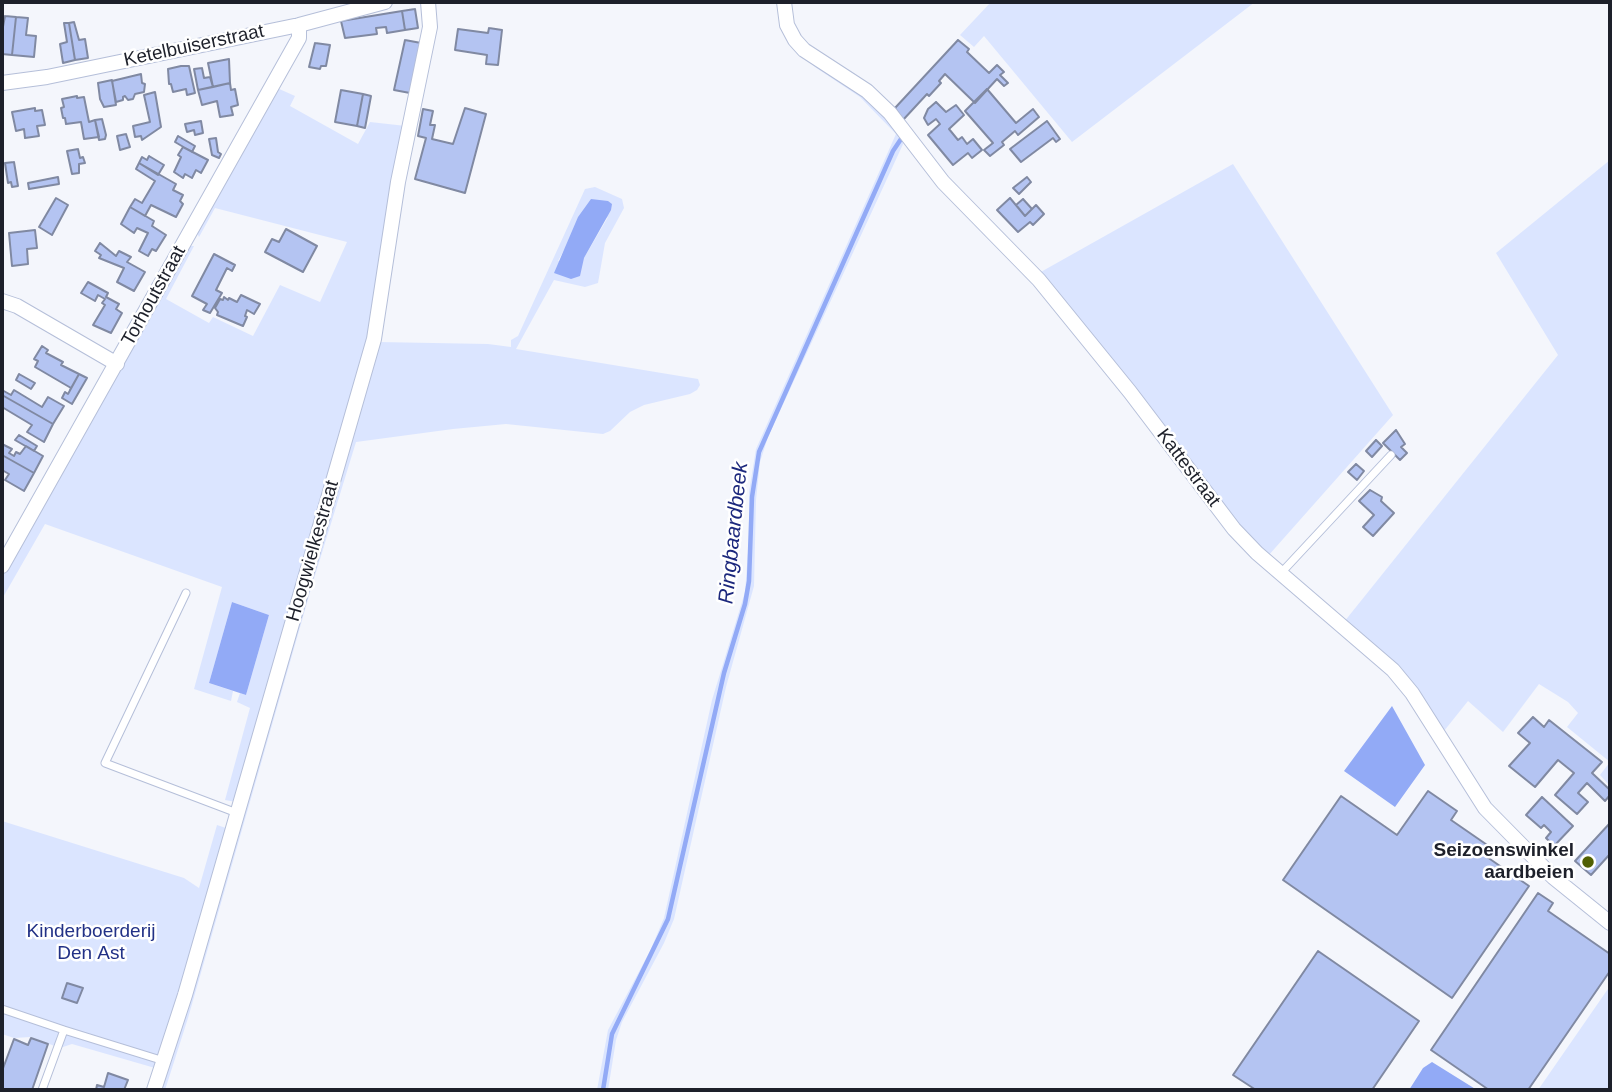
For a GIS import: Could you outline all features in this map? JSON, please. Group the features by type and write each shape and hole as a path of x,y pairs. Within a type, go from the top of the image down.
{"street":[{"name":"Ketelbuiserstraat","path":"2,83 47,77 299,25 358,6 385,2"},
{"name":"Hoogwielkestraat","path":"154,1090 238,813 374,339 398,182 429,27 428,2"},
{"name":"Kattestraat","path":"784,2 787,25 795,40 804,50 867,91 890,113 943,182 1039,280 1130,392 1234,529 1256,553 1392,670 1412,693 1485,808 1553,877 1610,923"},
{"name":"Torhoutstraat","path":"2,566 299,38 299,25"},
{"path":"2,301 17,306 117,364"}],"lane":[{"path":"1281,573 1391,455"},
{"path":"186,593 105,763 238,813"},
{"path":"2,1009 164,1060"},
{"path":"42,1090 64,1030"}],"green space":[{"path":"991,2 1255,2 1072,142 984,36 974,47 960,35"},
{"path":"799,53 849,83 878,108 904,142 768,437 760,462 756,500 754,586 726,687 674,919 622,1022 616,1040 608,1090 597,1090 608,1030 650,951 664,918 712,700 745,592 749,492 756,449 896,134 860,97"},
{"path":"277,88 295,96 290,106 358,144 370,122 406,126 373,323 236,802 225,800 250,708 237,702 240,693 246,695 269,615 232,602 209,683 233,691 231,701 194,689 222,587 45,524 2,599 2,577 160,294 163,296 190,246 194,246 166,299 209,323 213,317 253,336 280,285 320,302 347,242 215,208 199,237 197,233"},
{"path":"1610,160 1610,762 1567,727 1578,713 1568,702 1539,684 1503,732 1468,701 1444,731 1344,622 1558,355 1496,253"},
{"path":"1233,164 1393,415 1268,556 1205,482 1115,362 1039,273"},
{"path":"595,187 622,199 624,208 605,243 598,283 585,287 554,280 516,349 698,379 700,385 690,394 644,405 630,412 603,434 506,424 356,442 188,1018 165,1090 159,1090 378,342 488,344 511,347 511,340 518,336 585,189","holes":["608,217 584,258 558,261 564,250"]},
{"path":"1610,762 1610,786 1600,775"},
{"name":"Kinderboerderij Den Ast","path":"2,821 184,878 199,888 217,825 229,829 155,1068 72,1044 60,1048 31,1037 14,1038 2,1034"},
{"path":"1610,986 1610,1090 1538,1090"}],"water":[{"path":"591,199 612,204 584,258 580,276 571,279 554,273 578,217"},
{"path":"232,602 269,615 246,695 209,683"},
{"path":"1392,706 1425,765 1395,807 1344,771"},
{"path":"1432,1062 1477,1090 1409,1090 1423,1068"}],"building":[{"path":"415,9 418,28 405,30 402,11"},
{"path":"402,11 405,30 387,33 386,27 376,28 377,34 345,38 341,21"},
{"path":"5,16 16,17 12,55 2,54"},
{"path":"16,17 28,18 26,35 36,36 34,57 12,55"},
{"path":"74,22 79,40 85,39 88,58 75,60 69,23"},
{"path":"64,23 69,23 75,60 63,63 60,44 67,42"},
{"path":"489,28 502,30 498,65 486,64 487,55 455,50 458,29 488,33"},
{"path":"405,40 421,43 410,93 394,90"},
{"path":"958,40 989,73 997,65 1004,72 1000,75 1008,83 1004,86 997,79 975,103 945,74 939,81 941,83 903,120 895,108"},
{"path":"315,43 330,45 326,66 321,66 320,69 309,67"},
{"path":"229,59 230,83 213,87 208,63"},
{"path":"189,66 195,93 187,95 186,89 173,92 169,84 168,69"},
{"path":"202,68 204,78 210,77 213,87 198,90 194,69"},
{"path":"141,74 142,83 145,84 144,92 135,94 133,99 128,100 125,96 123,100 116,102 112,81"},
{"path":"112,80 116,105 104,107 98,83"},
{"path":"230,83 231,90 235,89 238,105 231,107 233,115 220,117 217,101 202,105 198,90"},
{"path":"987,89 1016,123 1033,109 1039,117 1018,135 1015,131 1002,142 1004,145 990,156 984,150 993,143 965,111"},
{"path":"341,90 363,94 357,126 335,122"},
{"path":"155,92 161,127 142,140 141,136 135,137 133,126 150,122 144,95"},
{"path":"363,94 371,96 365,128 357,126"},
{"path":"84,97 89,122 95,120 99,137 84,139 81,122 66,124 61,108 64,107 62,99"},
{"path":"936,102 946,112 956,105 964,115 949,129 958,140 962,137 967,144 973,139 982,150 972,158 968,153 953,165 928,135 940,124 936,119 928,125 924,118 928,109"},
{"path":"35,108 35,111 42,110 45,125 37,126 39,136 25,138 24,129 16,131 12,112"},
{"path":"465,108 486,114 465,193 415,179 426,138 418,136 423,109 433,111 430,125 435,125 432,139 453,144"},
{"path":"102,119 106,135 105,139 99,140 95,120"},
{"path":"201,121 203,133 195,135 194,130 187,132 185,124"},
{"path":"1047,121 1060,139 1056,142 1053,138 1021,162 1010,149"},
{"path":"126,134 130,147 120,150 117,136"},
{"path":"178,136 195,146 192,152 175,142"},
{"path":"216,138 218,152 221,154 219,158 212,155 209,139"},
{"path":"183,147 208,160 201,173 196,170 192,178 185,174 183,178 174,172"},
{"path":"78,149 80,158 83,157 85,163 79,164 79,173 72,174 67,151"},
{"path":"149,156 164,165 158,175 139,163 142,157 147,160"},
{"path":"14,162 18,186 12,187 11,182 8,183 5,163"},
{"path":"139,163 176,184 173,190 183,195 180,201 183,204 176,217 151,205 145,216 130,207 135,199 142,203 155,181 136,169"},
{"path":"58,177 59,184 29,189 28,183"},
{"path":"1027,177 1031,182 1019,194 1013,188"},
{"path":"56,198 68,205 52,235 39,227"},
{"path":"1010,198 1025,216 1036,205 1044,214 1033,225 1030,222 1018,232 997,210"},
{"path":"1023,199 1032,209 1025,216 1016,205"},
{"path":"130,207 154,221 152,226 166,235 156,251 152,249 148,256 139,251 148,233 137,228 134,233 121,224"},
{"path":"286,229 317,246 303,272 265,252 272,239 279,242"},
{"path":"35,230 37,248 27,249 28,264 12,266 9,233"},
{"path":"100,243 116,256 119,251 131,257 127,262 145,272 134,291 117,282 124,268 99,258 101,255 95,251"},
{"path":"214,254 235,265 232,271 227,268 216,290 222,293 210,313 203,310 207,304 192,296"},
{"path":"88,282 108,293 106,297 119,304 116,309 122,313 111,333 93,325 105,305 102,303 105,299 98,295 95,301 81,293"},
{"path":"241,295 260,304 254,314 247,310 243,326 217,315 215,308 220,299 223,300 224,297 237,302"},
{"path":"42,346 48,350 46,353 63,362 61,365 79,374 70,390 71,388 35,367 38,361 34,359"},
{"path":"19,374 35,383 31,389 16,380"},
{"path":"79,374 87,378 72,404 62,398 65,392 68,394"},
{"path":"2,390 11,395 14,390 42,407 48,397 64,406 53,424 2,395"},
{"path":"2,395 53,424 44,442 27,432 32,425 2,407"},
{"path":"1396,430 1405,444 1401,447 1407,453 1400,460 1383,443"},
{"path":"19,435 37,446 34,451 15,440"},
{"path":"1376,440 1382,446 1372,457 1366,451"},
{"path":"2,444 12,449 9,453 14,456 16,452 20,454 26,446 43,456 34,473 2,455"},
{"path":"2,455 34,473 24,491 5,480 9,474 2,470"},
{"path":"1356,464 1364,471 1357,480 1348,472"},
{"path":"1370,490 1382,497 1381,501 1394,513 1373,536 1363,527 1374,515 1359,501"},
{"path":"1533,717 1544,727 1549,720 1602,762 1592,773 1610,790 1605,801 1587,783 1578,793 1588,802 1577,814 1555,795 1574,773 1558,760 1535,787 1509,766 1530,743 1518,733"},
{"path":"1428,791 1457,811 1451,820 1493,849 1487,857 1529,886 1452,998 1283,880 1341,796 1397,835"},
{"path":"1542,797 1573,826 1554,846 1546,838 1551,832 1544,825 1541,828 1526,815"},
{"path":"1610,823 1610,854 1591,875 1575,861"},
{"path":"1538,893 1553,903 1548,911 1610,954 1610,971 1528,1090 1489,1090 1431,1050"},
{"path":"1318,951 1419,1021 1372,1090 1256,1090 1233,1075"},
{"path":"67,983 83,988 77,1003 62,998"},
{"path":"31,1038 48,1044 32,1090 2,1090 2,1071 14,1039 28,1045"},
{"path":"108,1073 128,1080 124,1090 96,1090 97,1085 104,1087"}],"waterway":[{"name":"Ringbaardbeek","path":"603,1090 612,1034 668,919 724,673 745,604 749,581 752,497 759,452 893,151 903,136"}],"place":[{"name":"Seizoenswinkel aardbeien","path":"1588,862"}]}
